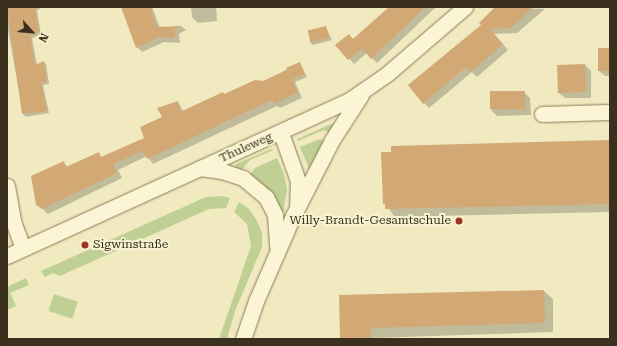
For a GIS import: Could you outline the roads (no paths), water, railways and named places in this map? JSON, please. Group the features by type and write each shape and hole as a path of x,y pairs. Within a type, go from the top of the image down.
{"street":[{"name":"Thuleweg","path":"7,256 280,132 362,93 465,7"},
{"path":"243,339 256,301 293,216 332,140 362,93"},
{"path":"542,114 610,112"},
{"path":"280,132 298,182 298,199 293,216"},
{"path":"200,168 222,171 243,178 266,197 275,215 278,234 277,253"},
{"path":"7,186 13,221 23,248"}],"place":[{"name":"Willy-Brandt-Gesamtschule","path":"459,221"},
{"name":"Sigwinstraße","path":"85,245"}]}
